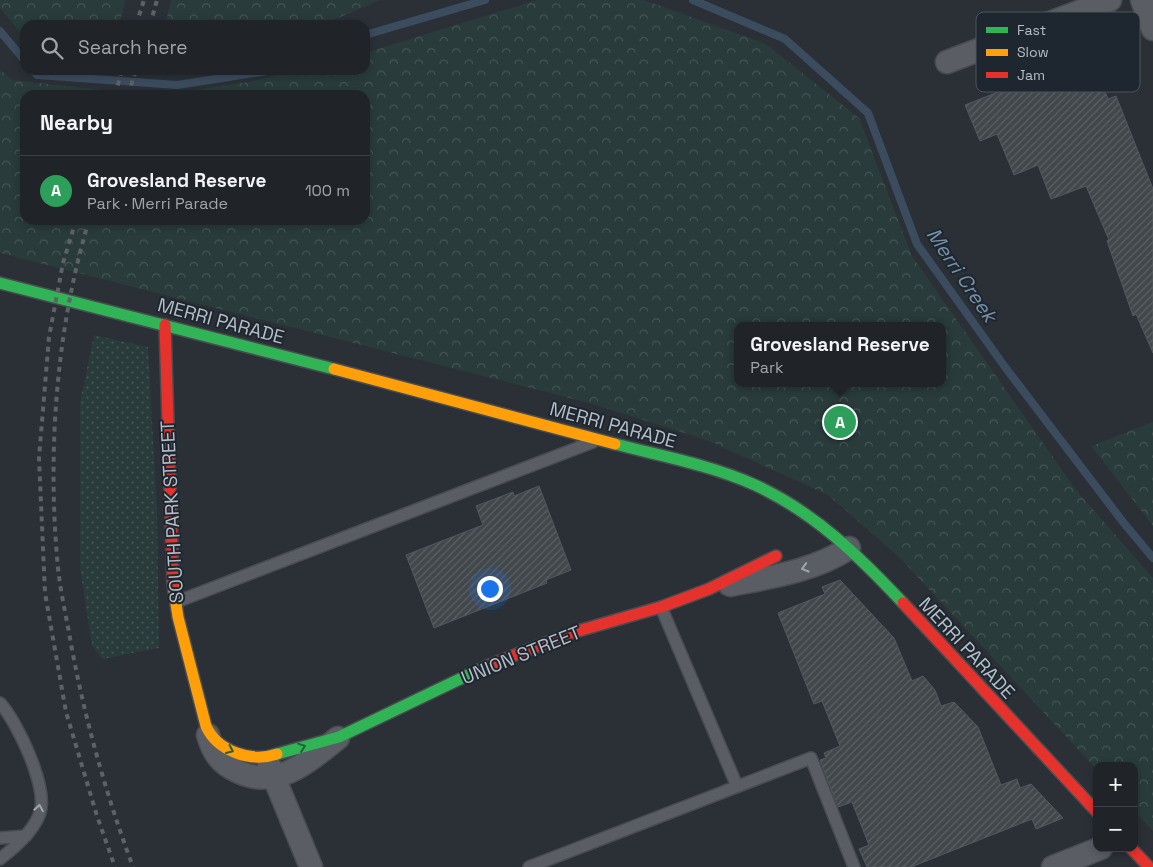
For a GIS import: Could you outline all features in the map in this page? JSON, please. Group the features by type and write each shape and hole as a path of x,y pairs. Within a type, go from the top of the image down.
{"main road":[{"name":"MERRI PARADE","path":"0,283 710,469 753,484 800,509 849,548 1093,808"},
{"name":"SOUTH PARK STREET","path":"165,325 172,577 175,603 206,726"},
{"name":"UNION STREET","path":"339,737 462,677 539,644 593,626 661,607 709,589 776,556"},
{"path":"1135,852 1149,867"}],"street":[{"path":"1079,12 1110,0"},
{"path":"1142,0 1153,29"},
{"path":"948,62 976,51"},
{"name":"UNION STREET","path":"709,589 765,579 826,562 849,548"},
{"name":"SOUTH PARK STREET","path":"206,726 213,751 227,766 255,778 270,767"},
{"name":"UNION STREET","path":"270,767 298,768 339,737"},
{"path":"270,767 311,867"},
{"path":"1063,863 1093,851"}],"lane":[{"path":"175,603 600,440"},
{"path":"661,607 737,786"},
{"path":"0,703 25,742 40,796 40,813 26,836 0,859"},
{"path":"529,867 810,758 854,867"},
{"path":"0,838 26,836"}],"green space":[{"path":"0,0 126,0 120,20 20,20 20,32 0,8"},
{"path":"171,0 380,0 334,20 166,20"},
{"path":"537,0 644,0 766,44 859,118 912,256 1076,490 1153,578 1153,831 1138,815 1138,762 1093,762 1093,766 899,557 828,495 709,441 593,404 0,253 0,70 12,80 103,90 20,90 20,225 370,225 370,90 193,90 249,82 277,75 370,75 370,51"},
{"path":"94,335 148,347 157,510 159,648 102,659 92,646 80,568 80,402"},
{"path":"1153,422 1153,526 1091,446"}],"building":[{"path":"998,92 1105,92 1108,99 1116,96 1153,189 1153,353 1136,314 1133,316 1107,241 1109,240 1086,186 1051,199 1038,165 1014,175 997,134 980,141 965,105"},
{"path":"539,486 571,570 546,580 547,583 434,628 406,555 483,525 476,506 513,492 514,496"},
{"path":"840,580 894,638 912,681 923,676 935,690 941,706 954,702 978,727 1001,785 1017,779 1020,788 1031,784 1063,818 1036,829 1032,819 911,867 867,867 859,849 869,845 852,802 838,807 820,760 826,758 824,753 840,746 822,701 814,704 778,613 825,594 822,587"}],"waterway":[{"name":"Merri Creek","path":"370,34 485,0"},
{"name":"Merri Creek","path":"693,0 785,39 868,113 917,244 1005,367 1123,522 1153,558"},
{"name":"Merri Creek","path":"0,31 20,55"},
{"name":"Merri Creek","path":"37,75 177,85 242,75"}],"railway":[{"path":"138,20 144,0"},
{"path":"151,20 157,0"},
{"path":"116,90 121,75"},
{"path":"130,90 134,75"},
{"path":"74,225 63,263 49,337 39,458 45,593 66,712 97,816 115,867"},
{"path":"88,225 69,305 57,392 54,436 54,481 58,568 87,718 103,778 133,867"}],"traffic: fast":[{"path":"0,283 334,369"},
{"path":"615,444 721,472 755,485 776,496 797,508 835,536 903,603"},
{"path":"277,754 339,737 487,666"}],"traffic: slow":[{"path":"334,369 615,444"},
{"path":"173,584 178,617 206,726 211,735 226,748 246,756 256,757 277,754"}],"traffic: jam":[{"path":"165,325 173,584"},
{"path":"487,666 571,633 661,607 709,589 776,556"},
{"path":"903,603 1093,808"},
{"path":"1135,852 1149,867"}],"place":[{"name":"Grovesland Reserve","path":"840,422"}]}
